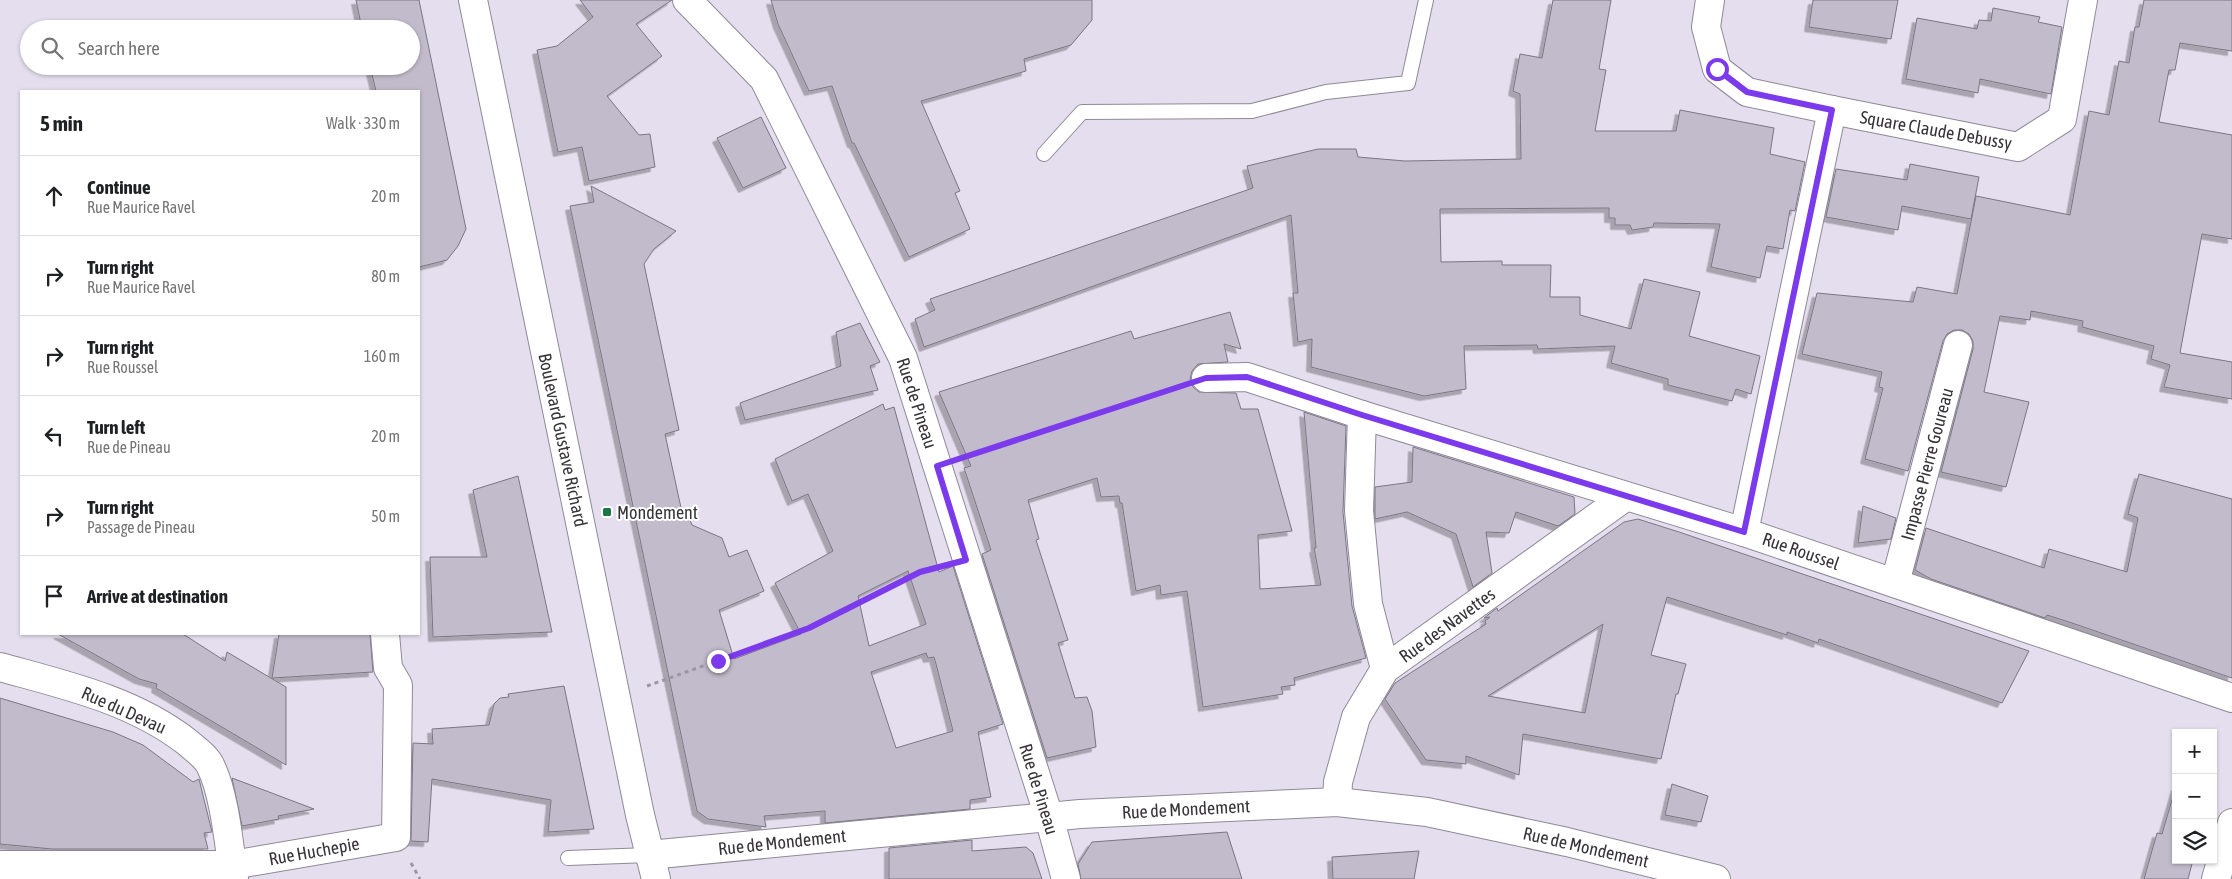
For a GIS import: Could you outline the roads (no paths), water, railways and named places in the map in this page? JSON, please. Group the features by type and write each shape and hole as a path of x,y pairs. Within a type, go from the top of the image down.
{"street":[{"name":"Boulevard Gustave Richard","path":"473,0 616,697 653,867"},
{"name":"Rue de Pineau","path":"687,0 764,79 903,358 1049,817 1066,879"},
{"name":"Square Claude Debussy","path":"1710,0 1706,27 1717,69 1747,92 2018,147 2062,119 2083,0"},
{"path":"1744,532 1832,110"},
{"name":"Impasse Pierre Goureau","path":"1895,583 1958,345"},
{"name":"Rue Roussel","path":"1206,378 1247,377 1362,415 1744,532 2232,698"},
{"path":"1362,415 1359,511 1368,604 1385,669"},
{"name":"Rue des Navettes","path":"1337,802 1338,782 1356,717 1385,669 1625,497"},
{"name":"Rue Huchepie","path":"0,865 233,872 396,837 398,685 388,668 385,635"},
{"name":"Rue du Devau","path":"0,667 91,693 163,726 194,748 210,765 217,785 233,872"},
{"name":"Rue de Mondement","path":"653,867 1080,814 1337,802 1428,812 1586,846 1716,879"},
{"path":"2216,879 2228,854 2232,823"}],"lane":[{"path":"1044,154 1082,112 1252,111 1326,92 1408,83 1426,0"},
{"path":"568,858 653,867"}],"place":[{"name":"Mondement","path":"607,512"}]}
